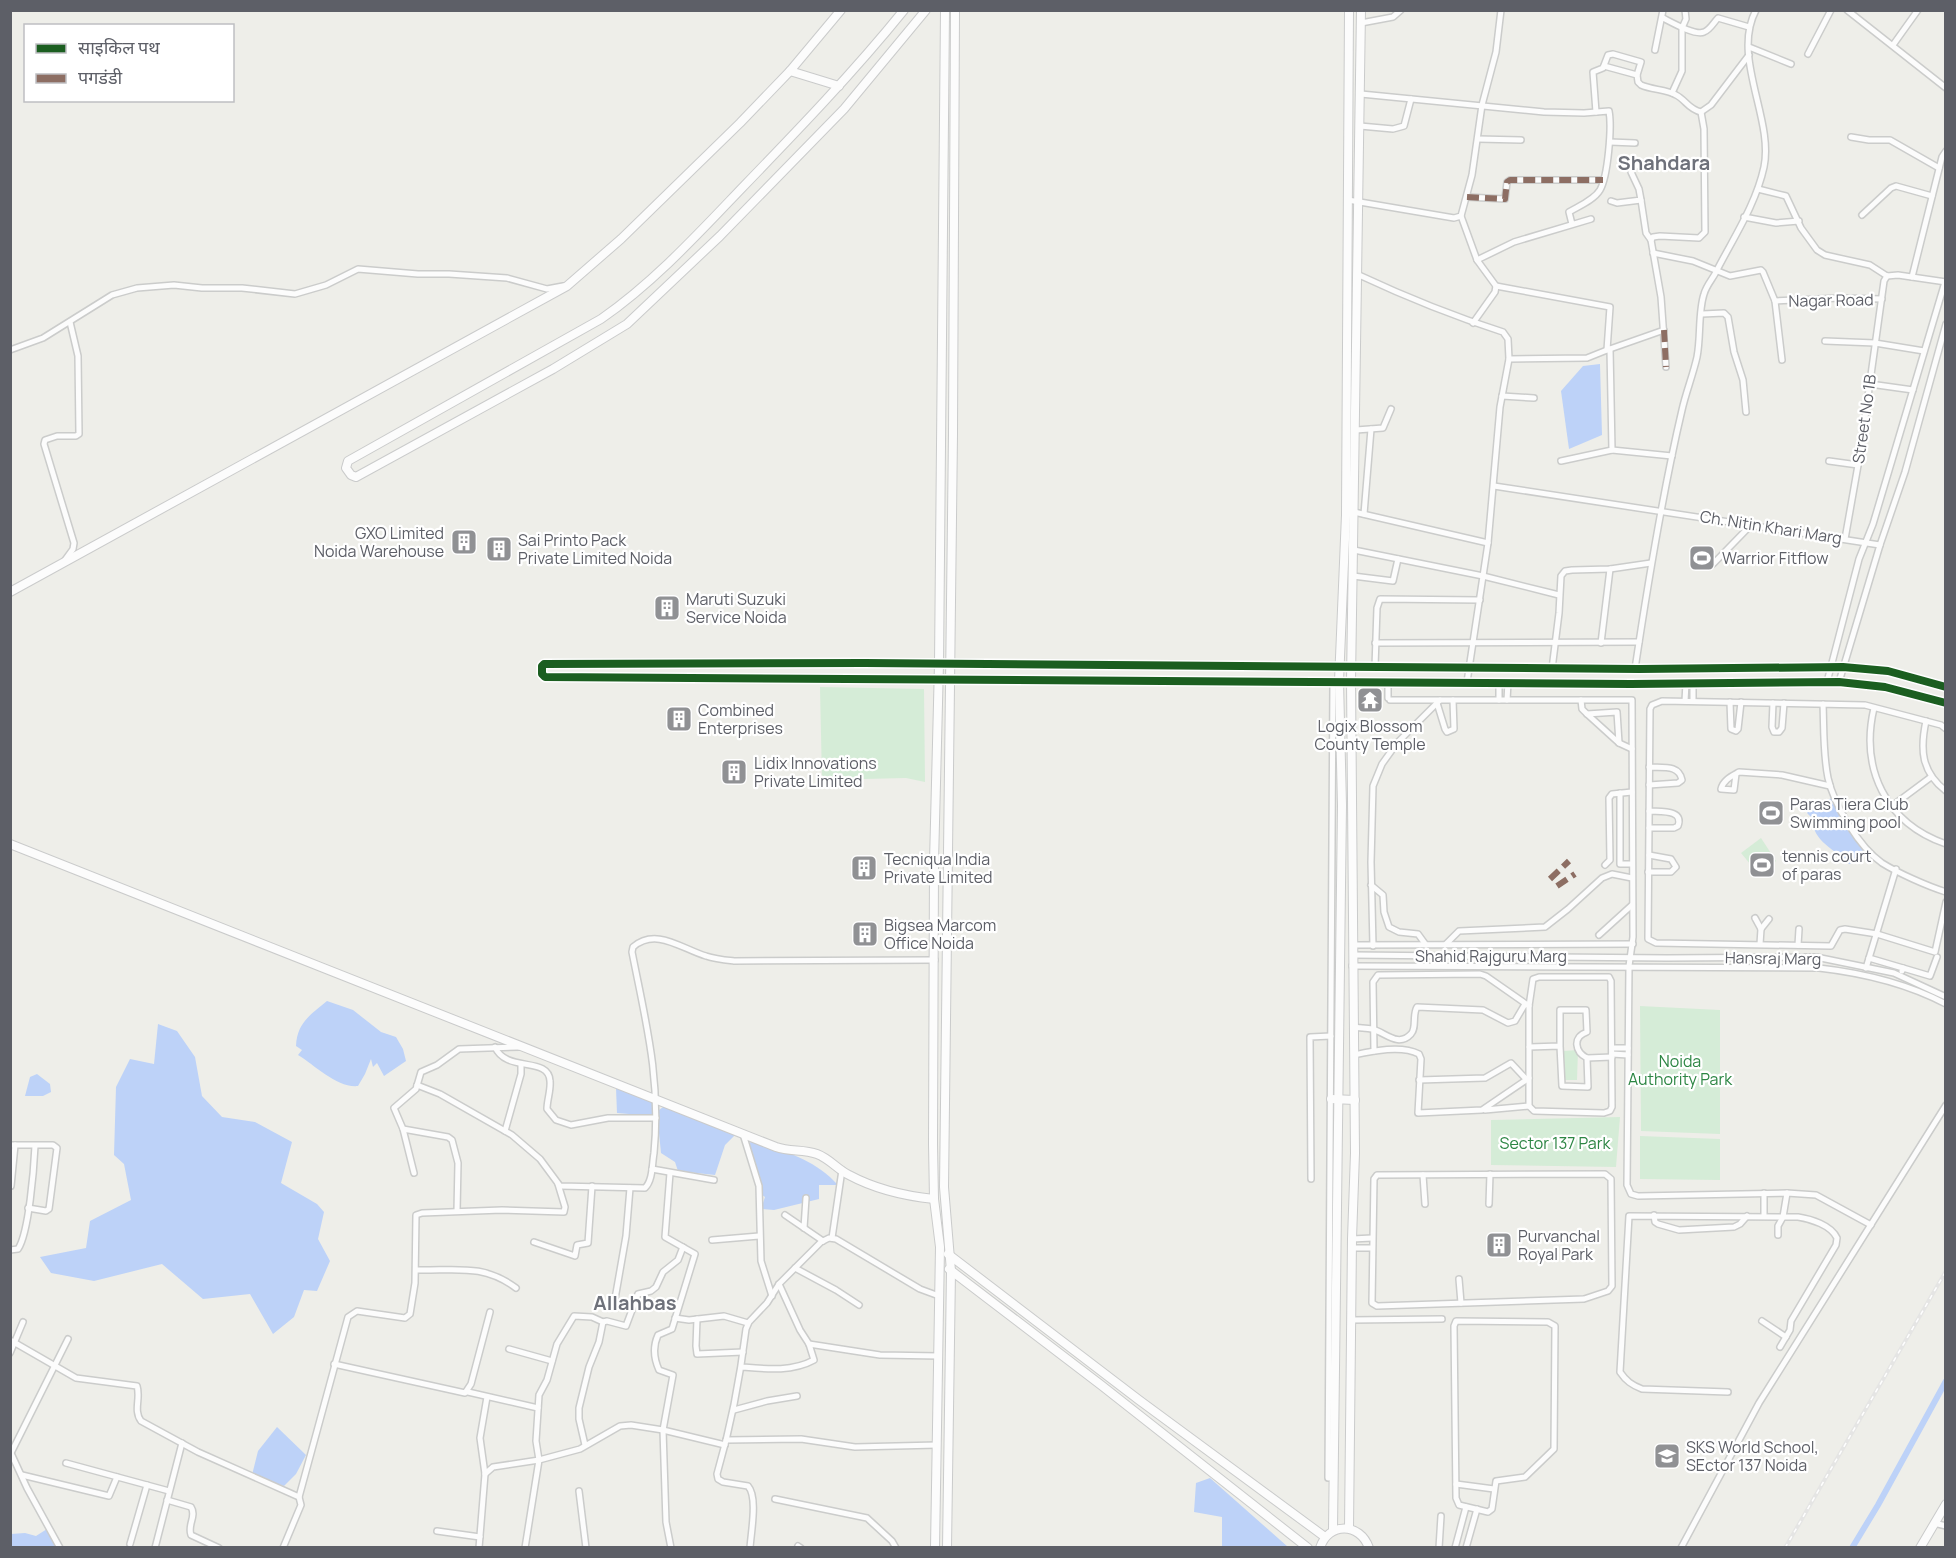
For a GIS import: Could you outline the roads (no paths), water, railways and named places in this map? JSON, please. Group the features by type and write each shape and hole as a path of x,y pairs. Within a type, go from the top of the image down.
{"street":[{"path":"10,592 562,290 643,219 789,72 841,10"},
{"path":"904,10 839,86 713,218 625,302 602,319 348,461 346,468 351,475 356,477 447,429 618,330 720,237 790,166 844,109 926,10"},
{"path":"935,1548 940,1247 934,1199 934,841 939,664 945,10"},
{"path":"947,1548 951,1256 944,1197 954,378 955,10"},
{"path":"1335,1099 1331,1036 1336,682 1340,666 1346,514 1349,10"},
{"path":"1348,1528 1355,1153 1351,681 1359,275 1361,10"},
{"path":"1361,23 1394,17 1401,10"},
{"path":"1501,10 1496,52 1482,105 1478,139 1461,216 1477,260 1496,286 1611,307 1609,350 1612,450"},
{"path":"1655,50 1664,10"},
{"path":"1672,93 1682,71 1682,28 1686,19 1685,10"},
{"path":"1635,669 1661,510 1682,409 1697,359 1703,296 1758,189 1764,166 1764,143 1749,55 1749,27 1756,10"},
{"path":"1808,54 1831,10"},
{"path":"1847,10 1946,88"},
{"path":"1893,45 1918,10"},
{"path":"1663,18 1682,28 1704,32 1718,18 1749,27"},
{"path":"1749,47 1791,64"},
{"path":"1596,112 1593,76 1595,70 1604,66 1606,57 1610,54 1641,62 1637,75 1641,85 1672,93 1680,97 1693,110 1701,112 1711,105 1749,55"},
{"path":"1604,66 1637,75"},
{"path":"789,72 839,86"},
{"path":"1361,94 1544,112 1609,111 1610,142 1600,190 1592,198 1569,212 1572,225"},
{"path":"1360,126 1393,129 1404,126 1411,99"},
{"path":"1651,240 1656,237 1699,238 1705,232 1704,129 1701,112"},
{"path":"1851,136 1869,140 1890,140 1940,168"},
{"path":"1478,139 1521,140"},
{"path":"1610,142 1635,143"},
{"path":"1912,277 1946,151"},
{"path":"1646,164 1634,167 1631,172 1639,189 1646,233 1651,240 1661,297 1666,367"},
{"path":"1467,197 1505,199 1507,182 1510,180 1603,180"},
{"path":"1862,215 1894,186 1932,196"},
{"name":"Nagar Road","path":"1716,272 1730,276 1761,270 1775,301 1839,298 1882,299 1884,281 1887,276 1870,265 1825,255 1817,250 1798,221 1786,195 1758,189"},
{"path":"1348,200 1454,218 1461,216"},
{"path":"1611,201 1617,203 1641,200"},
{"path":"1744,217 1776,223 1798,221"},
{"path":"1477,260 1514,242 1591,219"},
{"path":"1653,253 1693,261 1716,272"},
{"path":"10,350 33,343 99,302 129,289 174,285 250,288 295,294 326,285 358,269 423,275 449,274 507,278 547,289 571,283"},
{"path":"1359,275 1407,298 1503,332 1508,339 1509,359 1502,396 1488,543 1467,682"},
{"path":"1827,682 1860,559 1945,282 1887,276"},
{"path":"1473,323 1495,292 1496,286"},
{"name":"Street No 1B","path":"1845,539 1882,299"},
{"path":"1775,301 1782,360"},
{"path":"1702,314 1724,314 1728,317 1734,352 1743,380 1746,412"},
{"path":"63,564 72,551 74,543 44,444 45,440 50,437 79,434 78,356 70,322"},
{"path":"1839,682 1880,544 1905,472 1946,324"},
{"path":"1509,359 1587,358 1664,330"},
{"path":"1825,341 1875,343 1924,351"},
{"path":"1870,384 1913,390"},
{"path":"1502,396 1534,398"},
{"path":"1356,430 1383,428 1391,409"},
{"path":"1364,514 1371,429"},
{"path":"1561,461 1612,450 1672,456"},
{"path":"1829,461 1858,465"},
{"name":"Ch. Nitin Khari Marg","path":"1494,486 1880,544"},
{"path":"1354,512 1488,543"},
{"path":"1713,564 1752,524"},
{"path":"1354,549 1483,576 1559,595"},
{"path":"1353,576 1393,581 1398,559"},
{"path":"1552,669 1561,576 1565,571 1610,569 1651,563"},
{"path":"1601,643 1610,569"},
{"path":"1375,667 1377,608 1380,599 1480,600"},
{"path":"1376,643 1639,642"},
{"path":"1946,687 1888,671 1843,668 1552,669 695,663 544,664 542,666 542,674 545,677 1336,682 1839,682 1885,687 1946,703"},
{"path":"1333,1530 1335,1099 1342,805 1336,682"},
{"path":"1388,682 1389,699 1632,700 1633,944 1629,957 1628,1051 1628,1185 1631,1194 1638,1196 1764,1193 1816,1195 1871,1225"},
{"path":"1503,682 1508,700"},
{"path":"1499,700 1503,682"},
{"path":"1685,701 1689,683"},
{"path":"1689,683 1693,701"},
{"path":"1438,701 1445,729 1451,732 1454,729 1453,700"},
{"path":"1581,700 1582,709 1587,714 1618,743 1632,749"},
{"path":"1373,946 1371,885 1373,786 1382,764 1397,742 1438,701"},
{"path":"1946,729 1941,725 1858,705 1693,701 1662,701 1652,705 1650,709 1649,767 1648,939 1652,943 1832,946 1842,929 1877,934 1935,951 1946,902"},
{"path":"1730,702 1731,729 1736,731 1741,702"},
{"path":"1773,703 1772,728 1774,732 1779,732 1782,728 1784,703"},
{"path":"1823,704 1825,751 1830,786 1846,821 1880,861 1928,886 1946,892"},
{"path":"1874,708 1870,733 1870,760 1882,792 1905,820 1926,834 1946,843"},
{"path":"1587,714 1617,712 1618,743"},
{"path":"1926,721 1922,758 1931,777 1946,791"},
{"path":"1649,767 1676,769 1681,773 1682,780 1678,783 1649,784"},
{"path":"1736,774 1739,772 1782,775 1830,786"},
{"path":"1892,806 1931,777"},
{"path":"1605,865 1610,860 1609,798 1611,794 1632,792"},
{"path":"1620,793 1620,864 1632,864"},
{"path":"1649,811 1673,813 1680,821 1674,828 1649,828"},
{"path":"10,844 782,1149 802,1149 817,1154 859,1180 886,1190 934,1199"},
{"path":"1648,855 1671,859 1676,867 1671,872 1648,872"},
{"path":"1865,975 1896,870"},
{"path":"1445,945 1460,931 1545,927 1602,878 1612,874 1632,878"},
{"path":"1371,885 1383,895 1384,912 1389,927 1399,932 1418,934 1426,945"},
{"path":"1599,935 1632,905"},
{"path":"1755,918 1761,929 1760,944"},
{"path":"1761,929 1769,919"},
{"path":"1798,945 1799,929"},
{"path":"558,1184 646,1187 652,1169 656,1098 652,1047 632,952 633,947 640,942 655,939 669,940 705,956 734,961 935,960"},
{"path":"1667,943 1667,958"},
{"path":"1676,943 1676,958"},
{"path":"1353,945 1633,944"},
{"name":"Shahid Rajguru Marg","path":"1353,955 1629,957"},
{"name":"Hansraj Marg","path":"1629,957 1816,957 1901,976 1946,997"},
{"path":"1869,958 1930,976 1937,957"},
{"name":"Shahid Rajguru Marg","path":"1353,966 1629,966"},
{"path":"1533,979 1539,977 1609,977 1611,981 1612,1053 1612,1107 1610,1111 1604,1113 1534,1111 1529,1106 1527,1005 1534,966"},
{"name":"Hansraj Marg","path":"1629,966 1819,968 1865,975 1922,992 1946,1005"},
{"path":"1901,976 1903,968"},
{"path":"1374,1051 1373,982 1374,978 1381,975 1480,974 1527,1005"},
{"path":"1353,1027 1374,1029 1387,1038 1396,1040 1410,1035 1413,1031 1416,1009 1421,1007 1483,1010 1511,1023 1527,1005"},
{"path":"1587,1058 1588,1087 1562,1086 1560,1010 1586,1010 1587,1032 1581,1034 1576,1044 1580,1053 1587,1058 1628,1051"},
{"path":"1311,1179 1310,1037 1331,1036"},
{"path":"1529,1047 1560,1046"},
{"path":"495,1047 501,1055 521,1065 534,1065 546,1071 550,1082 547,1109 556,1120 574,1125 608,1118 656,1118"},
{"path":"414,1173 404,1130 394,1109 415,1090 423,1070 437,1065 459,1049 526,1048"},
{"path":"1354,1055 1374,1051 1412,1051 1419,1054 1421,1059 1418,1113 1529,1106"},
{"path":"1419,1080 1485,1078 1511,1063 1528,1078"},
{"path":"505,1131 521,1074 521,1065"},
{"path":"1482,1110 1528,1078"},
{"path":"283,1548 301,1505 298,1497 334,1364 351,1314 362,1311 405,1318 409,1316 416,1270 416,1215 422,1212 457,1211 564,1212 565,1207 558,1184 540,1159 505,1131 440,1094 417,1085"},
{"path":"1335,1099 1354,1100"},
{"path":"1681,1548 1759,1404 1946,1105"},
{"path":"404,1130 448,1137 452,1140 458,1163 457,1211"},
{"path":"743,1133 759,1186 759,1236 762,1266 772,1296"},
{"path":"11,1186 13,1145 53,1145 58,1150 49,1209 46,1211 28,1208"},
{"path":"10,1250 15,1251 20,1246 28,1208 35,1146"},
{"path":"652,1169 714,1180"},
{"path":"832,1238 842,1170"},
{"path":"670,1173 664,1235 668,1240 694,1252 695,1256 672,1329 658,1335 654,1344 658,1368 662,1372 674,1375 663,1430 666,1522 671,1548"},
{"path":"1490,1174 1490,1204"},
{"path":"1600,1174 1609,1176 1612,1286 1608,1291 1584,1299 1377,1306 1371,1300 1375,1177 1423,1175 1600,1174"},
{"path":"1423,1175 1425,1204"},
{"path":"534,1242 575,1256 577,1245 588,1243 592,1186"},
{"path":"615,1299 626,1236 630,1188"},
{"path":"1764,1193 1764,1216"},
{"path":"1778,1235 1778,1226 1784,1218 1787,1193"},
{"path":"804,1228 806,1198"},
{"path":"785,1215 823,1241"},
{"path":"1654,1215 1655,1222 1658,1224 1679,1230 1734,1227 1747,1216"},
{"path":"1728,1392 1642,1389 1633,1386 1620,1372 1628,1217 1654,1215 1798,1217 1812,1220 1833,1232 1837,1238 1836,1245 1790,1324 1788,1334 1780,1347"},
{"path":"712,1240 759,1236"},
{"path":"750,1548 752,1491 748,1486 723,1482 718,1479 717,1474 734,1410 748,1323 765,1306 779,1284 823,1241 832,1238 872,1259 920,1289 939,1296"},
{"path":"1352,1239 1372,1238"},
{"path":"525,1548 539,1460 536,1441 540,1390 547,1380 557,1344 574,1316 592,1317 603,1322 626,1326 639,1293 651,1291 656,1287 663,1272 678,1260 683,1247"},
{"path":"940,1247 1139,1400 1325,1537"},
{"path":"1352,1248 1372,1248"},
{"path":"940,1262 1308,1548"},
{"path":"795,1268 859,1305"},
{"path":"416,1270 483,1271 497,1275 516,1288"},
{"path":"1459,1279 1461,1303"},
{"path":"742,1367 772,1370 793,1367 814,1360 809,1344 779,1284"},
{"path":"468,1392 490,1312"},
{"path":"675,1318 697,1320 724,1316 748,1323"},
{"path":"1351,1320 1442,1319"},
{"path":"697,1320 697,1354 743,1352"},
{"path":"1456,1321 1548,1322 1553,1324 1556,1381 1554,1449 1528,1475 1496,1481 1491,1511 1466,1507 1457,1503 1456,1484 1456,1321"},
{"path":"1762,1321 1799,1339"},
{"path":"10,1353 13,1341 23,1322"},
{"path":"585,1445 579,1408 603,1322"},
{"path":"10,1464 12,1454 68,1339"},
{"path":"13,1341 79,1379 137,1386 139,1419 182,1443 298,1497"},
{"path":"809,1344 880,1355 939,1356"},
{"path":"509,1349 552,1361"},
{"path":"334,1364 538,1408"},
{"path":"734,1410 797,1396"},
{"path":"479,1548 485,1474 480,1438 488,1397"},
{"path":"485,1474 494,1467 539,1460 585,1445 620,1426 631,1425 726,1442 801,1439 855,1447 938,1445"},
{"path":"155,1548 182,1443"},
{"path":"12,1454 60,1548"},
{"path":"66,1463 169,1491"},
{"path":"22,1475 109,1496 117,1477"},
{"path":"1456,1484 1494,1489"},
{"path":"130,1544 147,1485"},
{"path":"579,1491 586,1548"},
{"path":"775,1499 867,1518 892,1541 896,1548"},
{"path":"167,1500 191,1507 194,1512 191,1535 219,1548"},
{"path":"1920,1548 1946,1504"},
{"path":"1455,1548 1466,1507"},
{"path":"1466,1548 1477,1509"},
{"path":"1438,1548 1441,1516"},
{"path":"1934,1523 1946,1526"},
{"path":"1320,1548 1325,1537 1333,1530 1348,1528 1362,1536 1369,1548"},
{"path":"437,1532 480,1537"}],"water":[{"path":"1600,364 1602,435 1569,449 1561,391 1583,366"},
{"path":"1832,798 1843,820 1865,850 1858,852 1861,858 1856,855 1857,861 1849,864 1820,839 1813,827 1813,819 1807,813 1810,807"},
{"path":"327,1001 353,1010 381,1032 396,1037 403,1049 406,1061 384,1076 377,1063 373,1067 371,1059 358,1086 350,1086 335,1080 298,1055 302,1050 296,1046 302,1025"},
{"path":"158,1024 177,1031 195,1057 202,1096 222,1117 255,1122 292,1142 281,1183 317,1204 324,1212 318,1239 330,1261 317,1291 304,1290 294,1317 273,1334 250,1294 203,1299 162,1264 94,1281 51,1273 40,1257 86,1248 90,1221 131,1200 124,1164 114,1155 116,1087 130,1059 154,1064"},
{"path":"37,1074 50,1084 51,1092 43,1096 25,1096 30,1077"},
{"path":"616,1088 654,1100 653,1116 617,1113"},
{"path":"666,1105 736,1134 725,1145 715,1175 678,1171 675,1162 661,1153 659,1110"},
{"path":"755,1140 810,1163 838,1185 819,1185 819,1199 774,1210 761,1209 765,1197 759,1193 749,1143"},
{"path":"277,1427 306,1455 296,1474 284,1486 252,1475 258,1451"},
{"path":"1210,1478 1288,1547 1222,1547 1222,1517 1194,1512 1196,1483"},
{"path":"47,1529 58,1548 11,1548 11,1534 25,1533 36,1536"}],"waterway":[{"path":"1852,1548 1946,1381"}],"railway":[{"path":"1785,1548 1946,1271"}],"place":[{"name":"GXO Limited Noida Warehouse","path":"464,542"},
{"name":"Sai Printo Pack Private Limited Noida","path":"499,549"},
{"name":"Warrior Fitflow","path":"1702,558"},
{"name":"Maruti Suzuki Service Noida","path":"667,608"},
{"name":"Logix Blossom County Temple","path":"1370,700"},
{"name":"Combined Enterprises","path":"679,719"},
{"name":"Lidix Innovations Private Limited","path":"734,772"},
{"name":"Paras Tiera Club Swimming pool","path":"1771,813"},
{"name":"tennis court of paras","path":"1762,865"},
{"name":"Tecniqua India Private Limited","path":"864,868"},
{"name":"Bigsea Marcom Office Noida","path":"865,934"},
{"name":"Purvanchal Royal Park","path":"1499,1245"},
{"name":"SKS World School, SEctor 137 Noida","path":"1667,1456"}],"district":[{"name":"Shahdara","path":"1664,163"},
{"name":"Allahbas","path":"635,1303"}],"park label":[{"name":"Noida Authority Park","path":"1680,1070"},
{"name":"Sector 137 Park","path":"1555,1143"}]}
